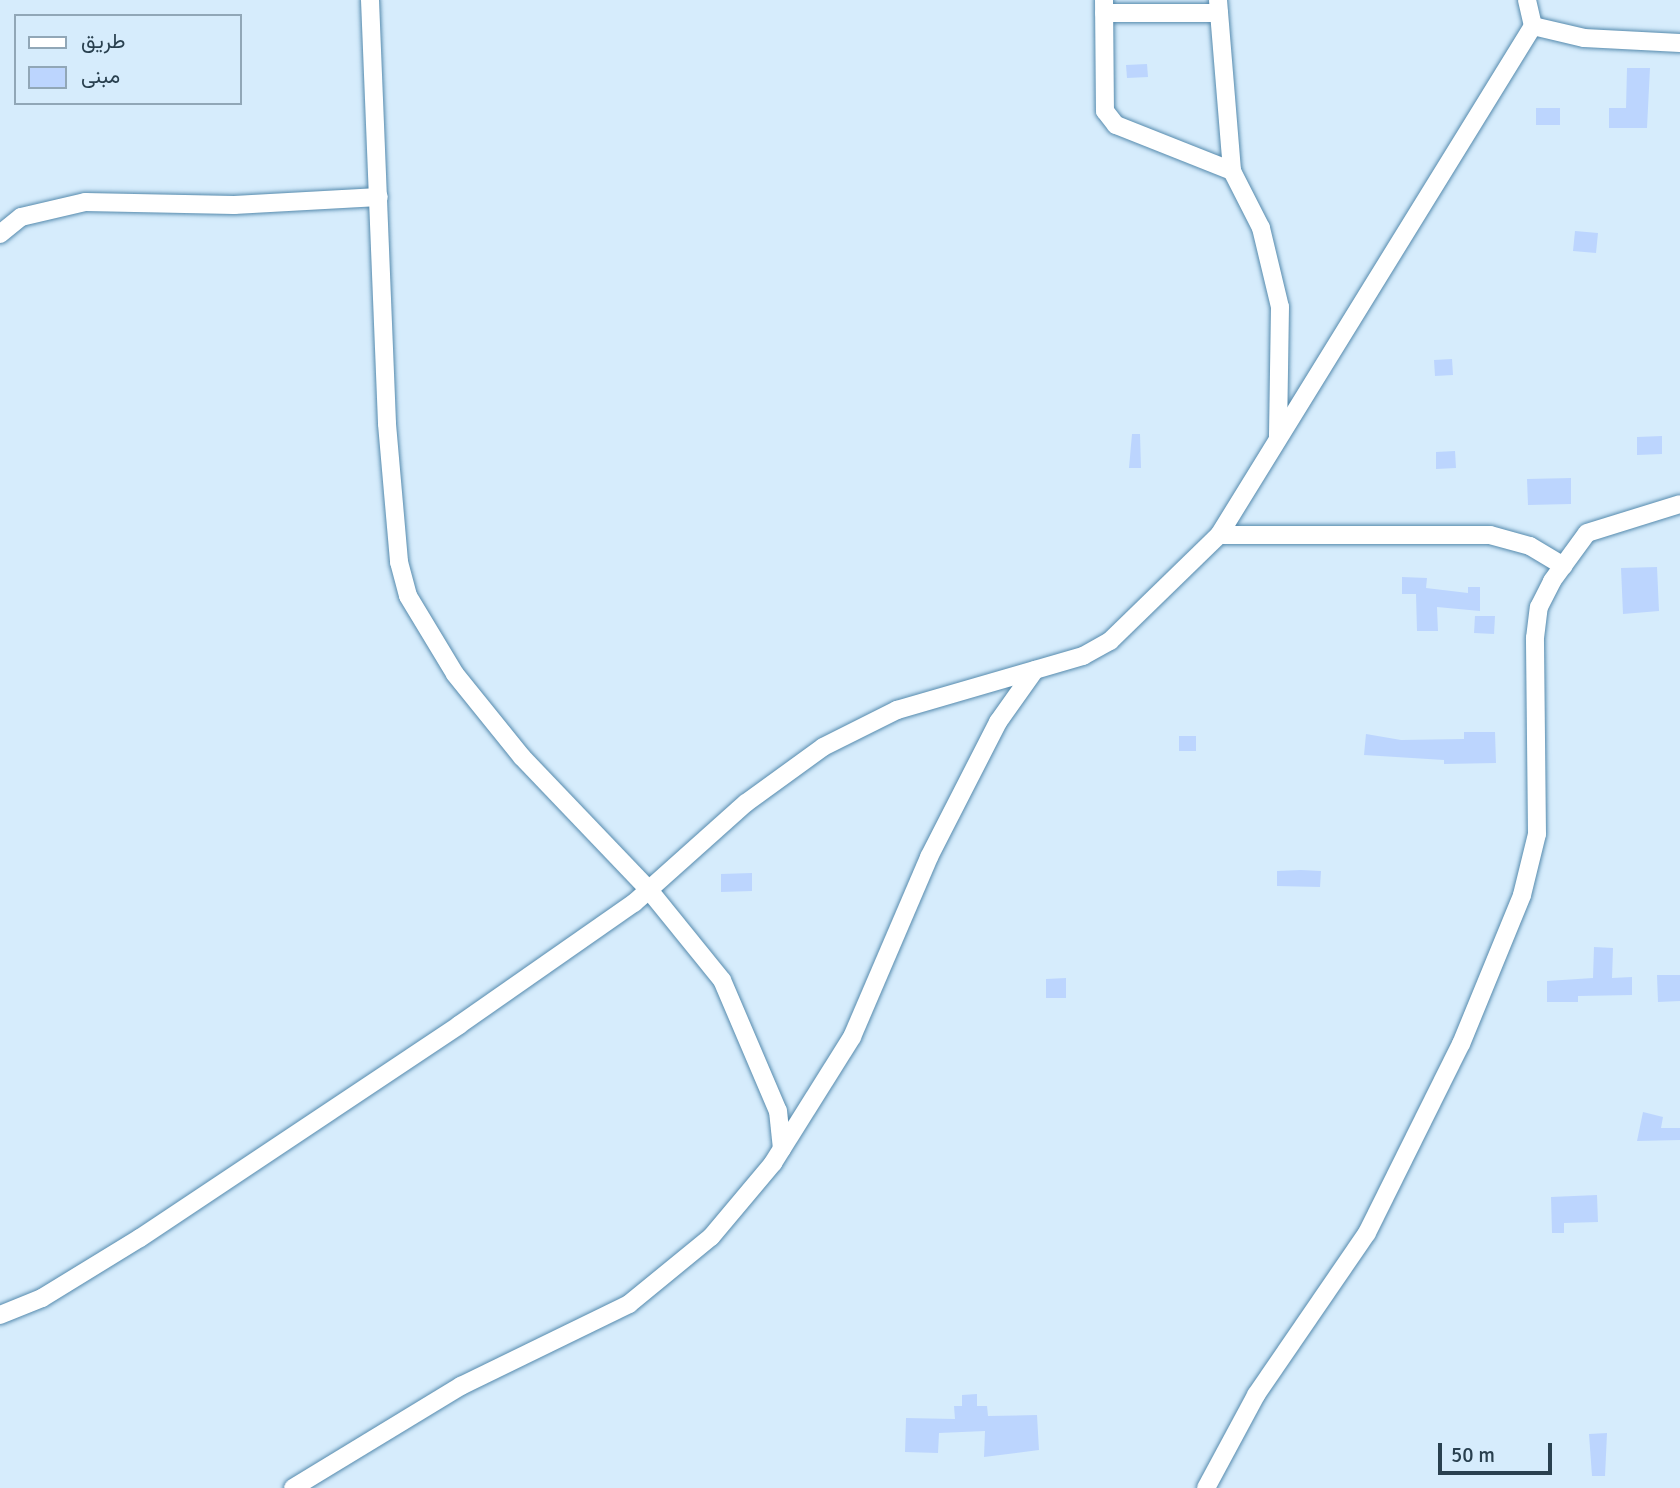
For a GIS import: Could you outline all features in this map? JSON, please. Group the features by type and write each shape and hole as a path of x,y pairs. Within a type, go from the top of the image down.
{"street":[{"path":"370,0 387,424 399,562 408,596 455,674 522,758 649,890 722,980 778,1111 782,1149"},
{"path":"0,1315 42,1298 139,1238 459,1025 649,890 746,803 832,742 897,710 1083,656 1110,641 1219,536 1533,26 1527,0"},
{"path":"1232,171 1125,129 1105,111 1104,6 1218,7 1232,171 1261,228 1280,307 1278,438"},
{"path":"1533,26 1584,38 1680,43"},
{"path":"0,234 21,217 85,202 234,205 379,197"},
{"path":"1206,1488 1255,1395 1367,1233 1461,1044 1522,895 1537,834 1539,607 1563,566 1587,533 1680,504"},
{"path":"1219,536 1490,535 1530,546 1563,566"},
{"path":"293,1488 461,1386 629,1304 711,1237 782,1149 852,1037 929,857 998,722 1035,670"}],"building":[{"path":"1147,64 1148,77 1127,78 1126,65"},
{"path":"1627,68 1650,68 1647,128 1609,128 1609,108 1626,108"},
{"path":"1536,108 1560,108 1560,125 1536,125"},
{"path":"1575,231 1598,233 1596,253 1573,251"},
{"path":"1452,359 1453,375 1435,376 1434,360"},
{"path":"1132,434 1140,434 1141,468 1129,468"},
{"path":"1662,436 1662,454 1637,455 1637,437"},
{"path":"1455,451 1456,468 1436,469 1436,452"},
{"path":"1571,478 1571,504 1528,505 1527,479"},
{"path":"1657,567 1659,611 1623,614 1621,568"},
{"path":"1402,577 1427,578 1426,588 1468,593 1468,587 1480,587 1480,611 1437,607 1438,631 1417,631 1416,594 1402,594"},
{"path":"1475,616 1495,616 1494,634 1474,633"},
{"path":"1464,732 1495,732 1496,763 1444,764 1444,760 1364,755 1366,734 1401,740 1464,739"},
{"path":"1179,736 1196,736 1196,751 1179,751"},
{"path":"1277,871 1321,871 1320,887 1277,886"},
{"path":"752,873 752,891 721,892 721,874"},
{"path":"1594,947 1613,948 1612,978 1632,977 1632,995 1578,996 1578,1002 1547,1002 1547,981 1593,978"},
{"path":"1657,975 1680,975 1680,1001 1658,1002"},
{"path":"1066,978 1066,998 1046,998 1046,979"},
{"path":"1643,1112 1663,1117 1661,1128 1680,1128 1680,1140 1637,1141"},
{"path":"1597,1195 1598,1222 1564,1223 1564,1233 1552,1233 1551,1197"},
{"path":"977,1394 977,1406 987,1406 988,1416 1037,1415 1039,1450 984,1457 985,1431 939,1433 938,1453 905,1452 906,1418 955,1419 954,1406 962,1406 962,1395"},
{"path":"1607,1433 1605,1476 1592,1476 1589,1434"}]}
